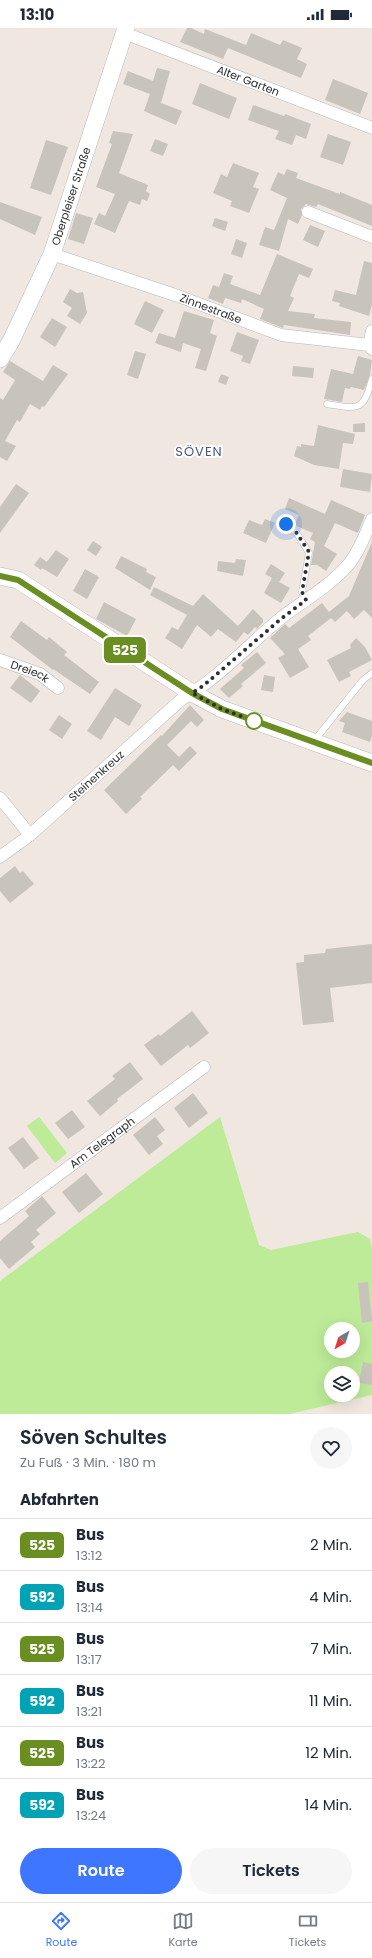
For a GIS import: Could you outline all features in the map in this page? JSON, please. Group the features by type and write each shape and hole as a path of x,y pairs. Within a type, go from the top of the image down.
{"main road":[{"name":"Oberpleiser Straße","path":"0,359 11,341 52,254 125,30"},
{"path":"0,576 18,580 192,693 222,709 372,763"}],"street":[{"name":"Alter Garten","path":"125,30 372,128"},
{"path":"308,212 372,237"},
{"name":"Zinnestraße","path":"52,254 178,296 281,335 370,347"},
{"path":"370,347 372,331"},
{"path":"192,693 203,686 282,618 326,587 348,564 358,549 372,519"},
{"name":"Dreieck","path":"0,660 40,674 58,688"},
{"name":"Steinenkreuz","path":"0,857 30,835 182,699 192,693"},
{"path":"0,798 30,835"},
{"name":"Am Telegraph","path":"0,1218 204,1068"}],"lane":[{"path":"327,404 353,408 361,405 366,399 372,379"},
{"path":"286,524 296,532 309,552 302,592 306,600"},
{"path":"316,743 318,736 363,680 372,673"}],"green space":[{"path":"39,1117 67,1153 55,1163 27,1126"},
{"path":"220,1117 259,1245 271,1250 358,1232 370,1239 372,1248 372,1395 360,1398 360,1366 324,1366 324,1402 341,1402 289,1414 0,1414 0,1281"}],"building":[{"path":"187,28 191,28 204,34 205,29 246,45 251,33 280,45 283,40 302,48 297,59 307,64 301,78 228,48 223,59 180,42"},
{"path":"157,68 170,71 161,103 182,111 176,125 144,111 150,94 123,84 128,71 153,81"},
{"path":"333,79 368,93 360,114 325,100"},
{"path":"200,83 237,98 229,119 192,104"},
{"path":"253,105 284,116 285,114 311,124 306,139 296,135 292,145 275,139 279,131 248,120"},
{"path":"113,131 133,134 119,173 148,185 146,191 150,194 147,201 142,199 140,205 129,201 115,233 94,224 99,213 105,216 115,194 96,187 112,144 109,143"},
{"path":"328,134 351,142 343,165 320,157"},
{"path":"155,139 168,144 163,156 150,151"},
{"path":"46,140 68,147 51,195 30,188"},
{"path":"233,163 259,173 253,187 259,189 249,213 230,206 232,201 213,193 221,174 227,177"},
{"path":"287,169 298,173 296,178 340,194 340,192 372,205 372,226 318,204 316,207 306,204 301,209 302,215 298,224 288,219 279,251 259,245 265,227 274,230 287,198 270,190 278,172 284,175"},
{"path":"0,202 42,217 35,235 0,219"},
{"path":"76,213 93,218 84,244 68,239"},
{"path":"215,218 228,222 225,231 212,226"},
{"path":"310,225 325,231 318,247 303,240"},
{"path":"236,239 247,243 242,258 231,254"},
{"path":"277,254 313,269 309,278 299,274 290,296 294,298 288,311 315,314 314,318 351,322 350,335 284,325 283,328 260,319 264,309 242,299 241,303 225,298 223,304 208,298 213,285 219,287 224,273 233,276 230,284 260,295"},
{"path":"364,261 372,263 372,304 369,316 339,306 340,303 332,301 335,290 356,295"},
{"path":"70,289 77,293 83,292 87,313 80,324 67,316 72,308 63,302"},
{"path":"145,301 164,310 152,333 134,324"},
{"path":"184,311 214,320 210,333 217,336 206,371 195,368 201,349 183,343 181,352 155,343 159,333 175,338"},
{"path":"52,318 67,327 55,347 40,337"},
{"path":"237,332 259,340 250,364 241,361 243,356 230,351"},
{"path":"135,351 146,354 138,379 127,375"},
{"path":"358,356 372,360 370,375 364,390 351,387 350,389 345,388 342,402 324,399 331,369 353,374"},
{"path":"10,361 43,381 53,365 68,374 44,407 42,406 40,410 30,404 20,422 17,420 5,441 16,446 7,461 0,457 0,398 3,400 15,380 3,372"},
{"path":"293,366 314,368 313,378 292,376"},
{"path":"221,374 229,377 226,385 218,382"},
{"path":"365,423 365,432 353,432 353,424"},
{"path":"318,425 355,434 353,444 343,443 339,469 314,465 294,456 297,446 301,447 301,444 314,446"},
{"path":"343,469 372,474 370,492 340,487"},
{"path":"16,484 29,493 0,533 0,507"},
{"path":"289,498 325,514 331,500 365,515 358,533 335,523 324,546 337,554 326,571 317,565 311,565 315,542 310,539 313,533 294,525 299,515 285,509"},
{"path":"265,519 275,523 266,543 243,533 249,520 262,525"},
{"path":"93,541 102,547 96,556 87,550"},
{"path":"372,542 372,618 364,610 354,619 347,611 335,622 331,618 308,636 311,640 298,649 309,667 290,678 278,658 285,654 270,638 285,624 289,628 322,603 329,612 349,596"},
{"path":"56,550 69,559 57,577 42,568"},
{"path":"121,556 147,569 146,572 156,577 150,590 115,568"},
{"path":"40,557 47,562 41,570 34,565"},
{"path":"236,559 246,560 243,576 217,571 218,561 235,563"},
{"path":"271,564 285,573 279,582 265,574"},
{"path":"85,569 99,577 87,599 73,591"},
{"path":"272,578 290,588 281,603 264,593"},
{"path":"154,587 193,606 203,594 238,626 253,609 263,619 263,622 257,629 255,627 248,635 244,632 236,642 218,629 211,637 197,625 182,649 165,638 172,627 178,630 187,615 150,595"},
{"path":"104,602 136,619 127,636 96,619"},
{"path":"21,621 47,640 49,637 67,652 64,655 99,682 90,694 53,670 10,637"},
{"path":"356,638 365,647 372,660 349,672 351,676 339,682 327,660 351,648 350,645"},
{"path":"257,652 266,663 241,684 243,686 229,698 220,689 244,668 241,665"},
{"path":"20,675 40,691 31,703 10,688"},
{"path":"264,675 275,677 273,692 261,690"},
{"path":"115,688 142,705 129,726 115,717 101,740 87,731"},
{"path":"190,705 204,720 197,727 191,721 167,745 179,757 190,746 197,753 179,771 173,765 140,797 142,799 126,814 104,790 161,735 162,736"},
{"path":"347,712 372,721 372,736 370,742 342,732 345,723 339,721"},
{"path":"59,715 72,724 62,739 49,730"},
{"path":"15,866 20,873 23,871 34,884 10,903 0,891 0,878"},
{"path":"372,944 372,983 330,988 334,1022 303,1025 296,963 304,962 304,955 325,953 326,949"},
{"path":"192,1011 209,1033 190,1048 188,1045 161,1066 144,1045 159,1034 160,1036"},
{"path":"130,1062 143,1079 117,1099 118,1101 100,1116 87,1101 115,1079 112,1076"},
{"path":"193,1093 208,1113 189,1128 174,1108"},
{"path":"72,1110 85,1127 68,1139 55,1123"},
{"path":"155,1117 165,1130 157,1136 163,1144 149,1155 133,1135"},
{"path":"23,1137 39,1158 24,1169 8,1148"},
{"path":"86,1173 103,1194 79,1213 62,1192"},
{"path":"42,1196 56,1213 36,1230 40,1234 31,1242 35,1247 9,1269 0,1258 0,1241 29,1216 25,1211"},
{"path":"368,1282 372,1321 362,1323 358,1283"},
{"path":"363,1362 372,1364 372,1385 360,1383"}],"bus line":[{"name":"525","path":"0,576 18,580 192,693 222,709 372,763"}],"district":[{"name":"SÖVEN","path":"199,451"}],"route":[{"path":"254,721 222,709 192,693 203,686 240,653 306,600 302,592 309,552 296,532 286,524"}]}
